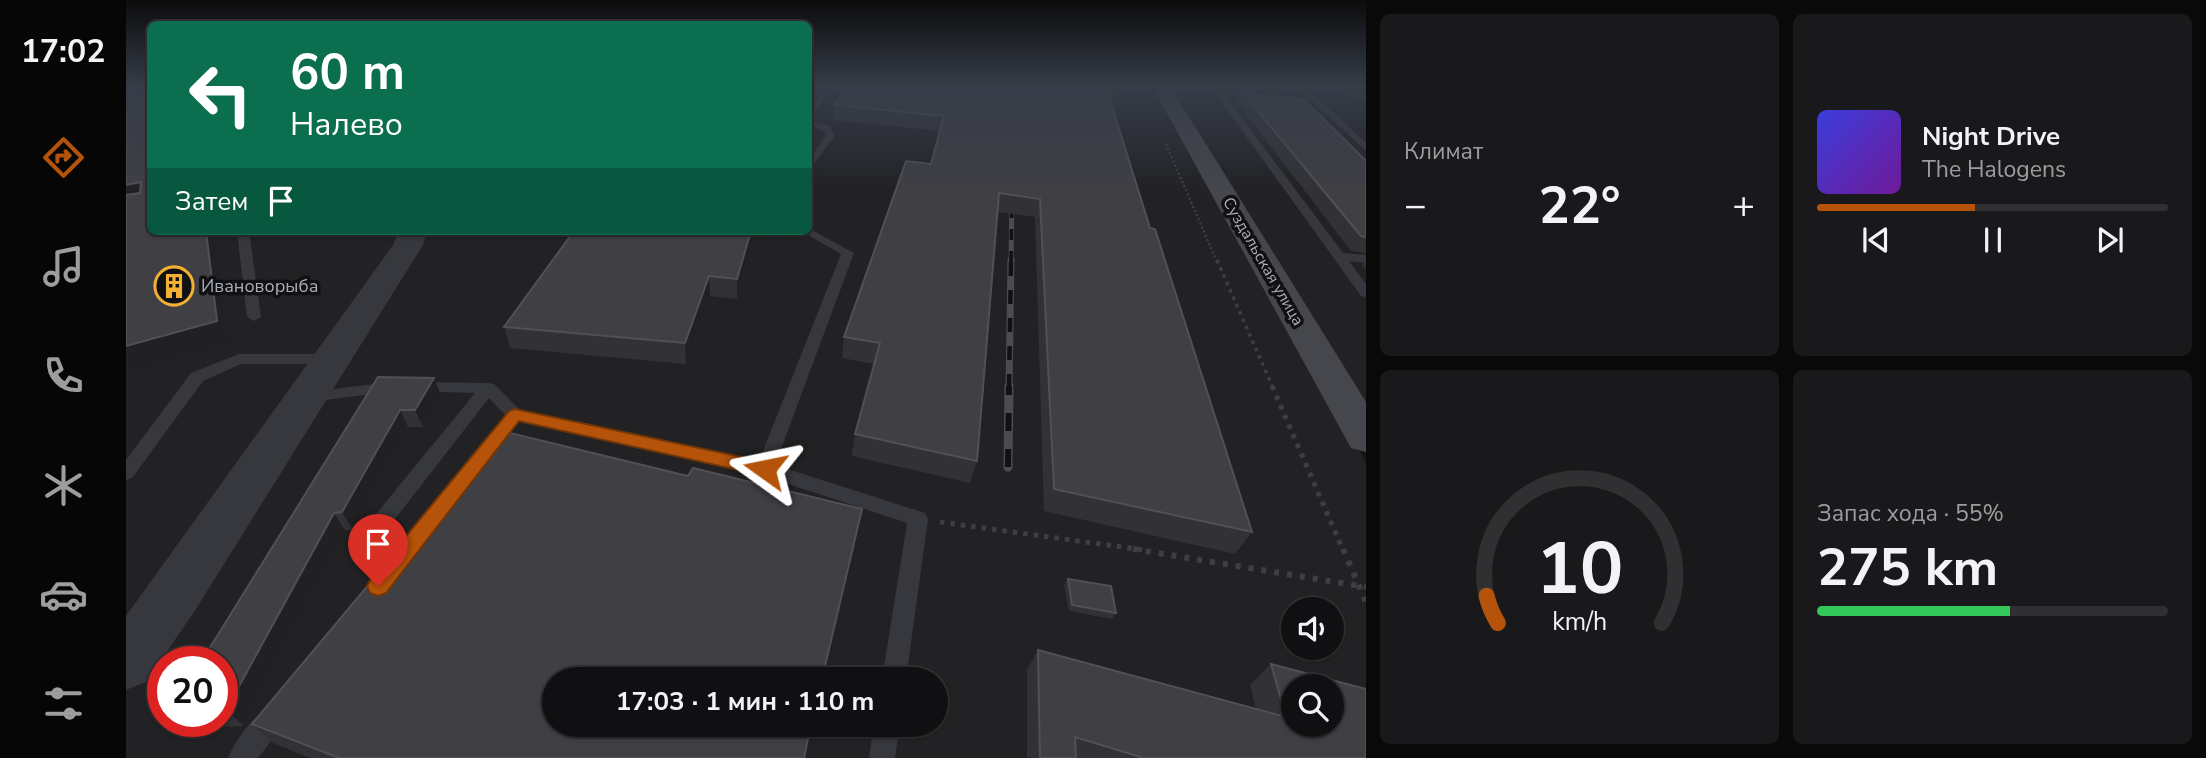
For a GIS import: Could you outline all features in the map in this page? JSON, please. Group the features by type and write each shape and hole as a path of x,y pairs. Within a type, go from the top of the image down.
{"main road":[{"name":"Суздальская улица","path":"1182,121 1366,437"}],"street":[{"path":"126,662 177,592 412,235"}],"lane":[{"path":"1240,121 1366,293"},
{"path":"1338,121 1366,148"},
{"path":"812,122 827,128 831,136 812,162"},
{"path":"765,469 848,253 812,234"},
{"path":"244,235 254,317"},
{"path":"1339,256 1366,259"},
{"path":"126,473 197,377 239,359 332,359"},
{"path":"305,397 373,387 488,388 515,415 765,469 918,519 896,667"},
{"path":"374,531 488,388"},
{"path":"472,468 515,415"},
{"path":"241,758 284,704"},
{"path":"882,758 885,737"}],"path":[{"path":"1162,136 1363,587 1366,602"},
{"path":"918,519 1112,545 1363,587"}],"shaded area":[{"path":"126,121 147,121 147,235 812,235 812,121 1182,121 1366,463 1366,758 126,758"},
{"path":"1193,121 1366,121 1366,420"}],"building":[{"name":"Ивановорыба","path":"126,121 147,121 147,235 206,235 217,321 126,346 126,195 140,193 141,182 126,185"},
{"path":"943,121 1117,121 1150,228 1155,229 1252,532 1054,489 1040,199 999,193 977,461 855,434 880,343 844,337 906,161 931,164"},
{"path":"1266,121 1326,121 1366,161 1366,237 1361,236"},
{"path":"571,235 750,235 737,279 709,276 685,343 504,327"},
{"path":"378,377 434,378 415,410 400,410 342,512 334,513 238,688 238,646 211,646"},
{"path":"498,430 688,476 693,468 862,509 825,667 542,667 542,737 808,737 804,758 339,758 252,724"},
{"path":"1068,579 1111,586 1116,613 1072,605"},
{"path":"1038,650 1281,716 1281,737 1344,737 1344,683 1366,689 1366,758 1144,758 1075,737 1076,758 1040,758"},
{"path":"1271,664 1309,674 1281,674 1281,699"}],"railway":[{"path":"1011,262 1012,194"},
{"path":"1009,388 1011,260"},
{"path":"1008,467 1009,386"}],"place":[{"name":"Ивановорыба","path":"174,286"}],"route":[{"path":"378,586 515,415 765,469"}]}
